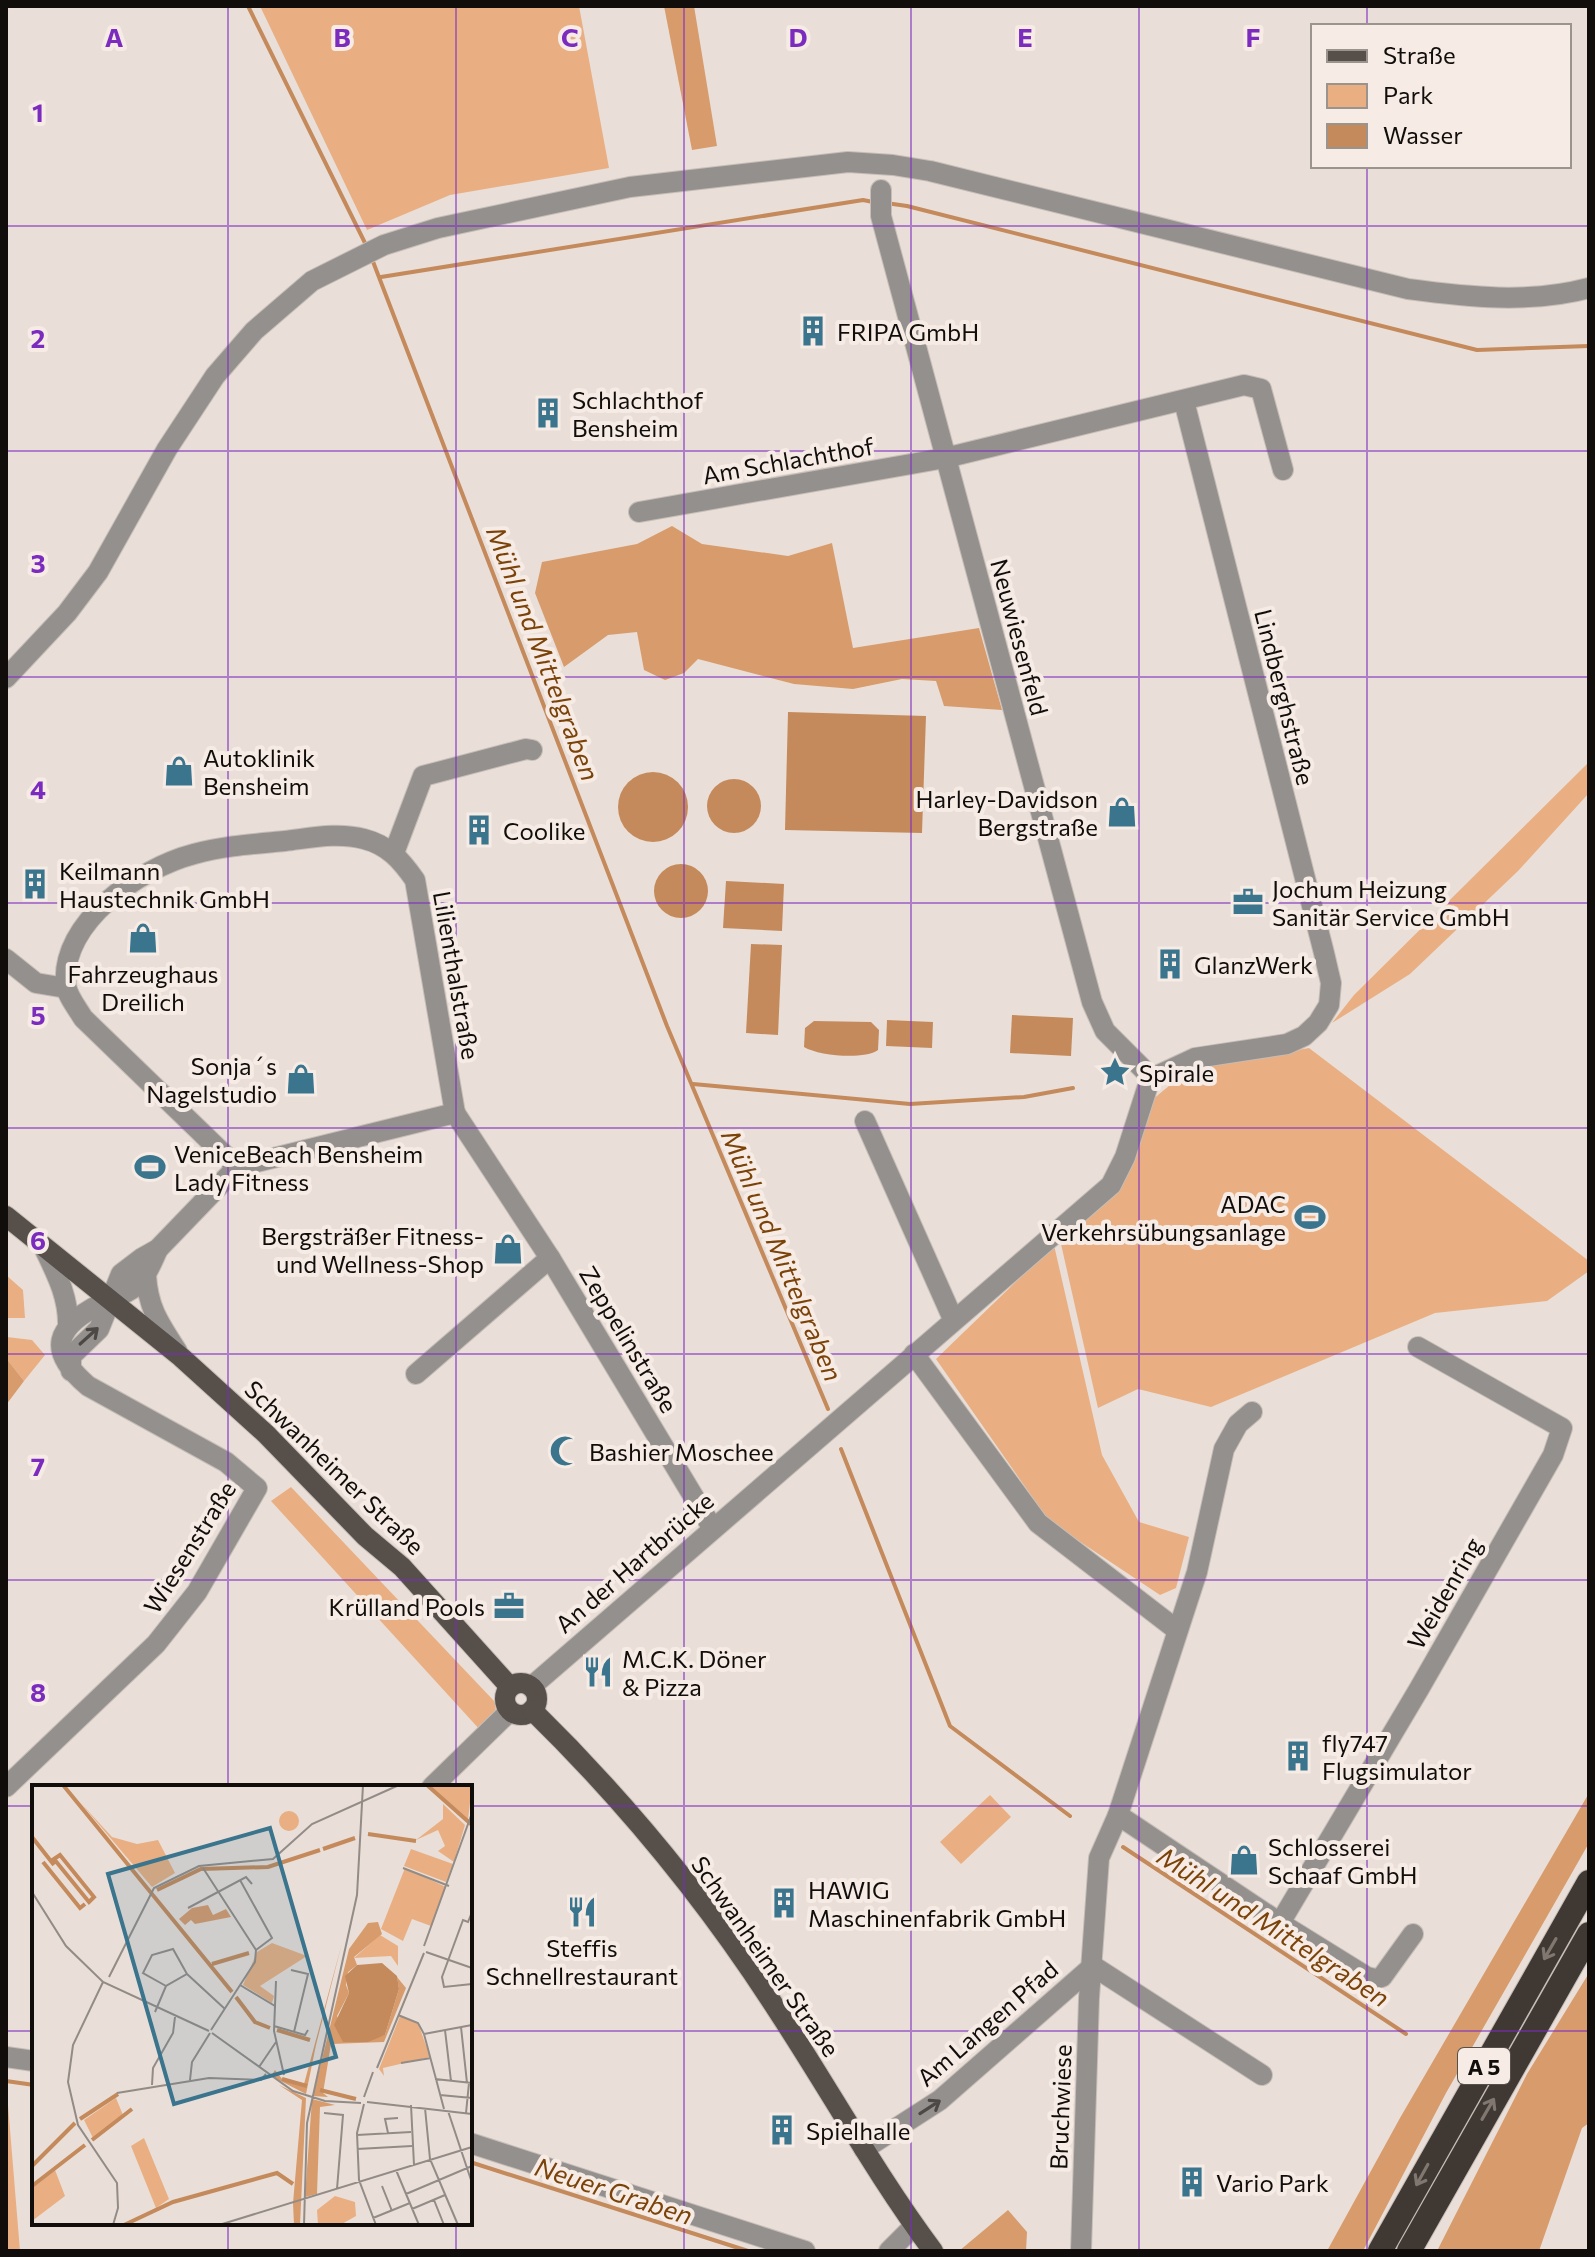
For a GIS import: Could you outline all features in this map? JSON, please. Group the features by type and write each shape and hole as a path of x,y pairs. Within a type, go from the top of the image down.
{"highway":[{"name":"A 5","path":"1380,2251 1589,1882"},
{"name":"A 5","path":"1409,2251 1589,1934"}],"main road":[{"name":"Schwanheimer Straße","path":"6,1216 181,1357 266,1434 365,1536 402,1567 521,1687"},
{"path":"521,1687 537,1700 532,1710 522,1714 510,1711 505,1699 521,1687"},
{"name":"Schwanheimer Straße","path":"532,1710 641,1827 703,1906 780,2014 864,2149 933,2251"}],"street":[{"path":"6,678 59,622 98,572 167,449 215,376 254,331 312,281 384,245 438,228 630,187 848,162 930,171 1408,289 1480,299 1542,296 1589,288"},
{"name":"Neuwiesenfeld","path":"881,190 881,216 1092,1002 1105,1031 1150,1079"},
{"path":"945,458 1244,385 1261,389 1283,470"},
{"name":"Lindberghstraße","path":"1150,1079 1195,1058 1287,1044 1304,1036 1318,1023 1329,1005 1331,983 1184,401"},
{"name":"Am Schlachthof","path":"639,512 945,458"},
{"path":"237,1167 83,1018 66,988 69,957 93,914 151,871 190,854 226,847 347,836 367,840 394,853 423,776 532,750"},
{"name":"Lilienthalstraße","path":"394,853 415,880 455,1113"},
{"path":"6,959 36,983 66,988"},
{"name":"An der Hartbrücke","path":"521,1687 713,1529 1111,1185 1125,1157 1150,1079"},
{"path":"71,1371 71,1356 99,1329 121,1274 158,1249 237,1167 455,1113"},
{"name":"Zeppelinstraße","path":"455,1113 550,1258 713,1529"},
{"path":"865,1121 953,1319"},
{"path":"71,1371 60,1350 68,1327 93,1308 134,1288 146,1275 158,1249"},
{"path":"45,1250 63,1288 68,1327"},
{"name":"Zeppelinstraße","path":"416,1374 550,1258"},
{"path":"146,1275 147,1295 153,1315 181,1357"},
{"name":"Weidenring","path":"1280,1923 1553,1455 1562,1428 1418,1347"},
{"path":"914,1354 1038,1523 1177,1630"},
{"name":"Wiesenstraße","path":"6,1787 156,1644 197,1592 257,1488 226,1462 88,1386 71,1371"},
{"path":"1252,1412 1238,1424 1224,1449 1197,1572 1118,1815 1280,1923 1375,1979 1382,1977 1413,1934"},
{"path":"434,1785 510,1711"},
{"name":"Am Langen Pfad","path":"864,2149 940,2100 1093,1966 1099,1858 1118,1815"},
{"path":"1093,1966 1262,2075"},
{"name":"Bruchwiese","path":"1081,2251 1089,1998 1093,1966"},
{"path":"6,2057 32,2061"},
{"path":"472,2144 805,2251"},
{"path":"889,2251 914,2226"}],"green space":[{"path":"260,6 579,6 609,168 450,195 367,230"},
{"path":"1589,762 1589,793 1518,871 1410,974 1332,1023 1354,995"},
{"name":"ADAC Verkehrsübungsanlage","path":"1309,1048 1589,1261 1589,1271 1547,1301 1435,1313 1211,1407 1138,1389 1098,1408 1061,1244 1115,1190 1152,1100 1188,1070"},
{"path":"1054,1245 1102,1455 1139,1522 1189,1537 1176,1588 1160,1595 1049,1521 936,1359"},
{"path":"6,1275 23,1290 25,1318 6,1318"},
{"path":"7,1337 32,1340 45,1355 24,1381 6,1358"},
{"path":"291,1487 495,1702 496,1713 481,1731 271,1501"},
{"path":"990,1795 1011,1817 961,1864 940,1842"},
{"path":"8,2105 20,2251 6,2251"}],"shaded area":[{"path":"664,6 694,6 717,146 692,150"},
{"path":"672,526 702,544 788,556 832,543 853,648 979,628 1002,710 944,706 936,681 902,679 853,689 794,684 698,659 684,673 665,680 644,670 637,632 608,635 564,667 535,593 542,562 637,544"},
{"path":"6,1358 24,1381 6,1405"},
{"path":"1589,1793 1589,1843 1446,2093 1363,2251 1327,2251 1400,2118"},
{"path":"1589,1973 1589,2123 1582,2128 1539,2251 1437,2251 1527,2074"},
{"path":"1008,2210 1027,2232 1026,2251 959,2251"}],"water":[{"path":"788,712 926,716 922,833 785,830"},
{"path":"653,772 678,782 688,807 678,832 653,842 628,832 618,807 628,782"},
{"path":"734,779 753,787 761,806 753,825 734,833 715,825 707,806 715,787"},
{"path":"681,864 700,872 708,891 700,910 681,918 662,910 654,891 662,872"},
{"path":"726,881 784,884 782,931 723,928"},
{"path":"751,944 782,945 778,1035 746,1033"},
{"path":"1012,1015 1073,1018 1071,1056 1010,1053"},
{"path":"887,1020 933,1022 932,1048 886,1046"},
{"path":"814,1021 871,1022 879,1030 878,1050 863,1055 841,1056 804,1047 805,1028"}],"waterway":[{"name":"Mühl und Mittelgraben","path":"248,6 367,247"},
{"path":"381,277 863,200 873,202"},
{"path":"886,203 1477,350 1589,346"},
{"name":"Mühl und Mittelgraben","path":"372,259 667,1026 828,1409"},
{"path":"693,1084 910,1104 1024,1097 1073,1088"},
{"name":"Mühl und Mittelgraben","path":"841,1449 950,1726 1070,1816"},
{"name":"Mühl und Mittelgraben","path":"1123,1847 1406,2034"},
{"name":"Neuer Graben","path":"6,2081 32,2085"},
{"name":"Neuer Graben","path":"472,2163 748,2251"}],"place":[{"name":"FRIPA GmbH","path":"813,331"},
{"name":"Schlachthof Bensheim","path":"548,413"},
{"name":"Autoklinik Bensheim","path":"179,771"},
{"name":"Harley-Davidson Bergstraße","path":"1122,812"},
{"name":"Coolike","path":"479,830"},
{"name":"Keilmann Haustechnik GmbH","path":"35,884"},
{"name":"Jochum Heizung Sanitär Service GmbH","path":"1248,902"},
{"name":"Fahrzeughaus Dreilich","path":"143,938"},
{"name":"GlanzWerk","path":"1170,964"},
{"name":"Spirale","path":"1115,1072"},
{"name":"Sonja´s Nagelstudio","path":"301,1079"},
{"name":"VeniceBeach Bensheim Lady Fitness","path":"150,1167"},
{"name":"ADAC Verkehrsübungsanlage","path":"1310,1217"},
{"name":"Bergsträßer Fitness- und Wellness-Shop","path":"508,1249"},
{"name":"Bashier Moschee","path":"565,1451"},
{"name":"Krülland Pools","path":"509,1606"},
{"name":"M.C.K. Döner & Pizza","path":"598,1672"},
{"name":"fly747 Flugsimulator","path":"1298,1756"},
{"name":"Schlosserei Schaaf GmbH","path":"1244,1860"},
{"name":"HAWIG Maschinenfabrik GmbH","path":"784,1903"},
{"name":"Steffis Schnellrestaurant","path":"582,1912"},
{"name":"Spielhalle","path":"782,2130"},
{"name":"Vario Park","path":"1192,2182"}]}
